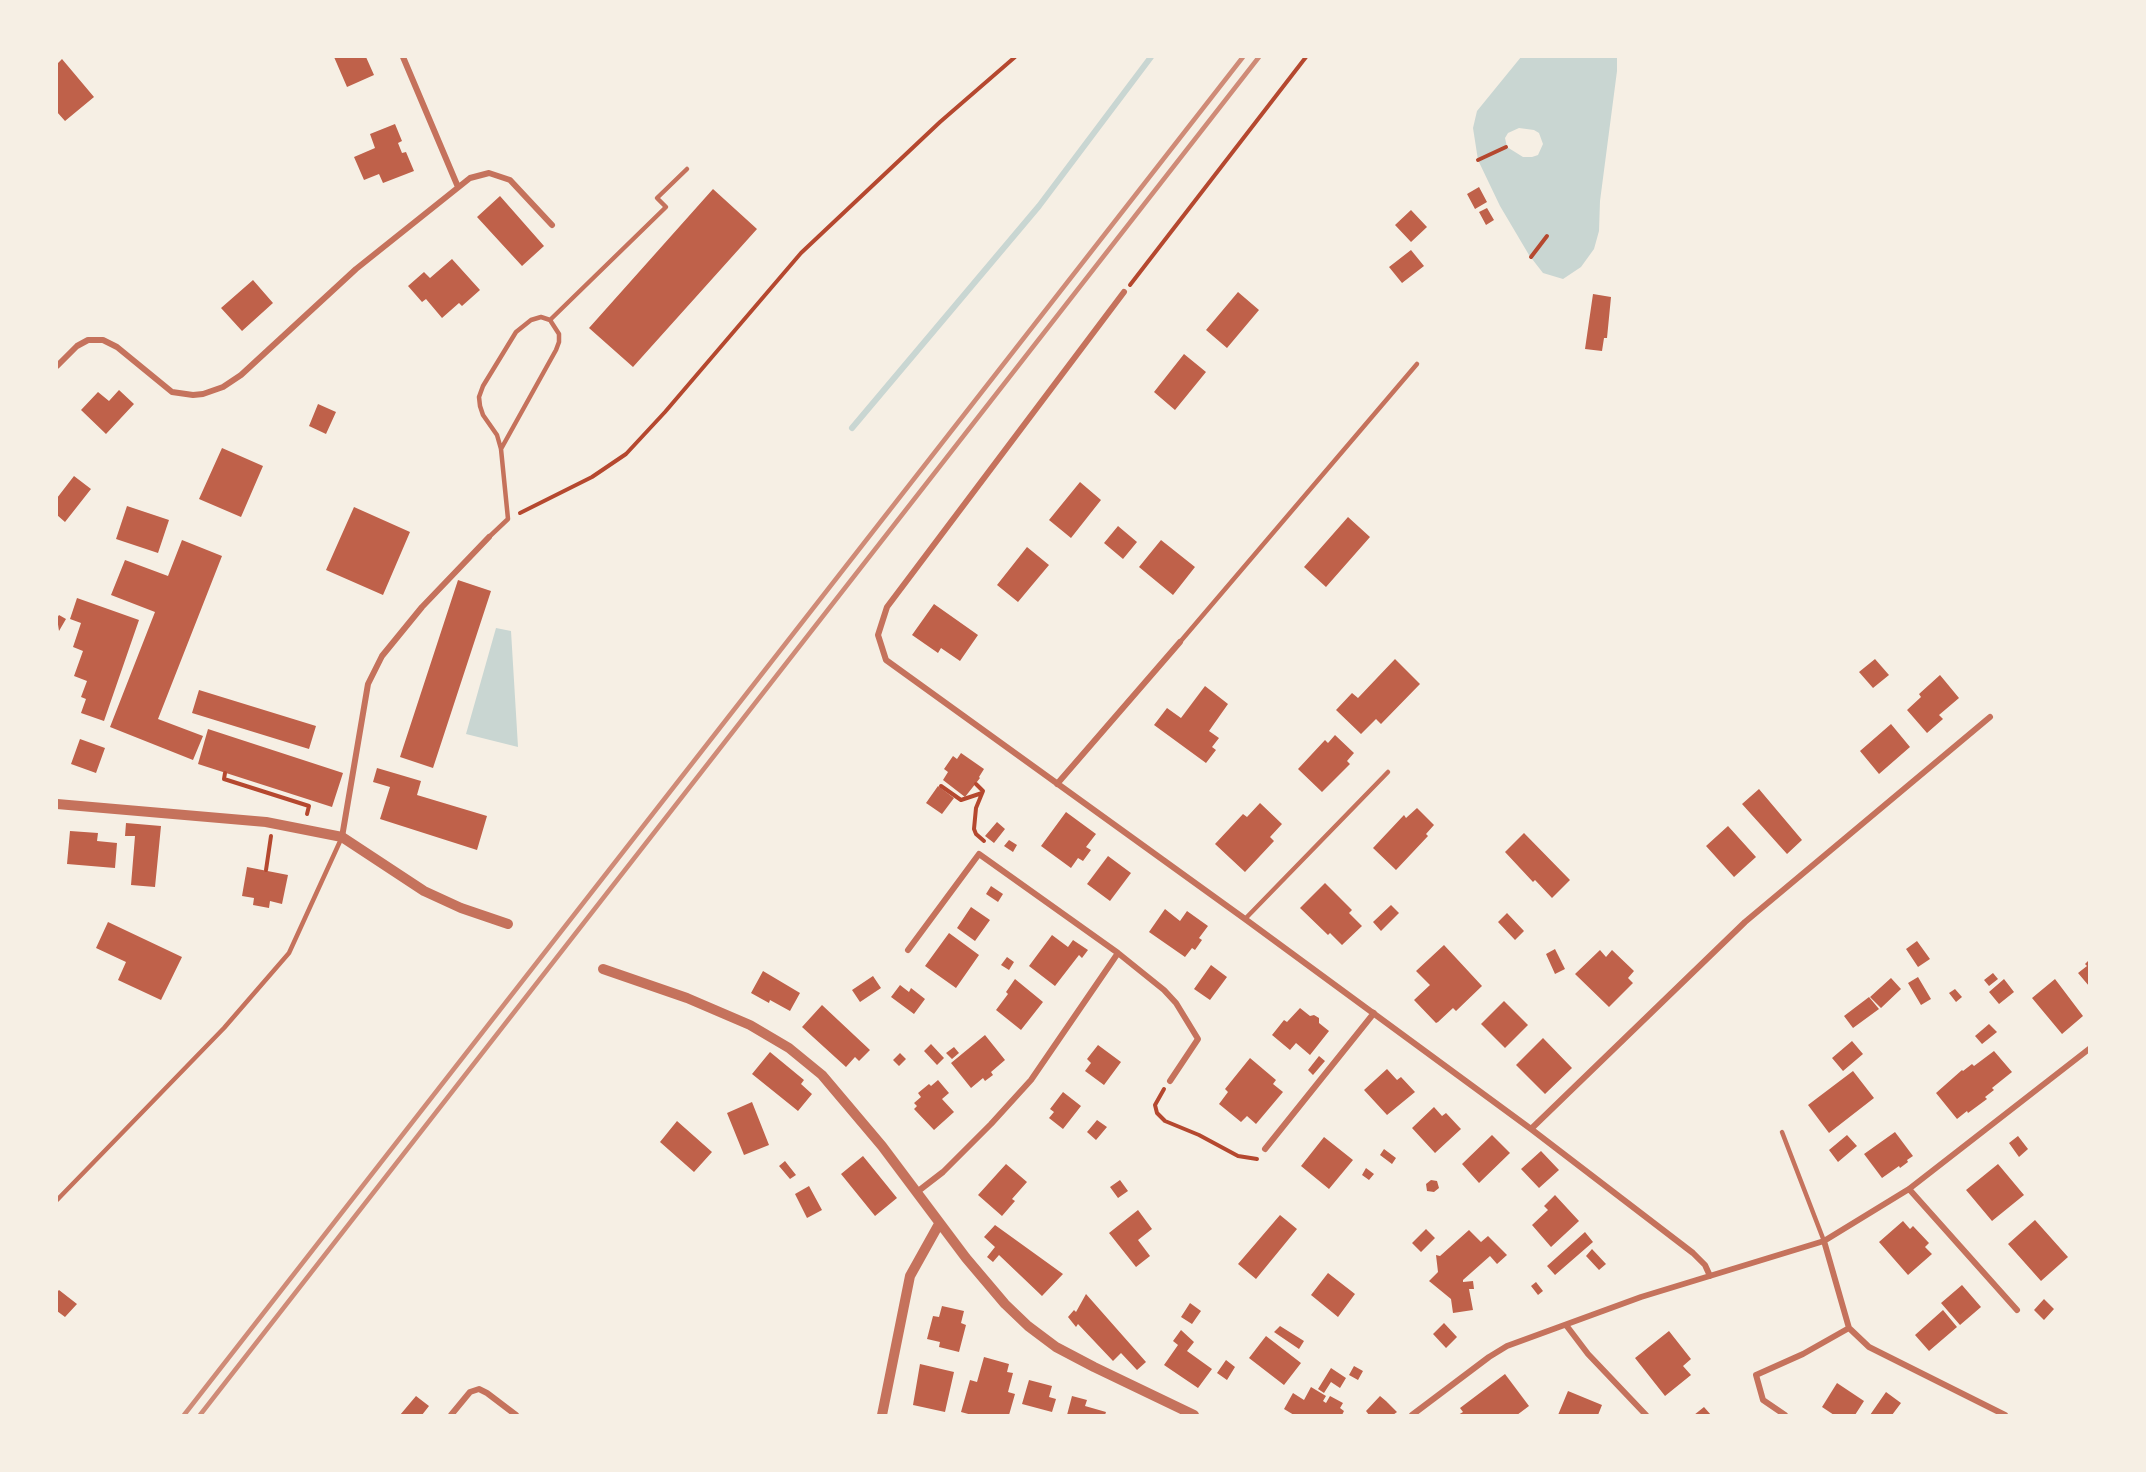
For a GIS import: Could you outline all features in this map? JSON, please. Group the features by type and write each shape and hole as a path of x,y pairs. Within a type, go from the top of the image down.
{"street":[{"path":"403,57 458,187"},
{"path":"57,366 77,346 88,340 103,340 117,347 172,392 193,395 223,387 241,375 356,269 471,178 489,173 510,180 552,225"},
{"path":"1124,292 887,607 878,635 886,660 1532,1129 1693,1252 1705,1265 1710,1276"},
{"path":"342,837 368,684 382,656 422,607 489,537"},
{"path":"1057,784 1180,642"},
{"path":"1532,1129 1745,922 1990,717"},
{"path":"57,804 266,822 342,837 424,891 461,908 508,924"},
{"path":"908,950 979,854 1118,952 1164,990 1186,1018 1198,1039 1170,1081"},
{"path":"917,1192 943,1172 1031,1080 1118,952"},
{"path":"603,969 687,998 750,1025 789,1048 822,1075 882,1146 939,1224 1005,1304 1028,1326 1056,1347 1194,1415"},
{"path":"1265,1149 1374,1013"},
{"path":"1412,1415 1507,1346 1641,1297 1824,1241 1909,1189 2089,1048"},
{"path":"1909,1189 2018,1310"},
{"path":"882,1415 910,1276 939,1224"},
{"path":"1824,1241 1849,1328 1869,1347 2005,1415"},
{"path":"1566,1325 1588,1354 1646,1415"},
{"path":"1785,1415 1763,1400 1756,1375 1803,1354 1849,1328"},
{"path":"452,1415 470,1392 479,1389 516,1415"}],"lane":[{"path":"550,320 666,207 657,198 687,169"},
{"path":"489,537 508,519 501,449 497,435 483,416 479,397 483,386 523,324 541,317 550,320 559,334 556,350 501,449"},
{"path":"1180,642 1417,364"},
{"path":"1245,919 1388,772"},
{"path":"57,1200 224,1028 289,953 342,837"},
{"path":"1782,1132 1824,1241"}],"path":[{"path":"508,519 592,477 626,454 672,404 801,253 940,122 1015,57"},
{"path":"1124,292 1306,57"},
{"path":"1478,160 1506,147"},
{"path":"1531,257 1547,236"},
{"path":"225,773 224,778 309,806 307,814"},
{"path":"976,784 983,789 983,792"},
{"path":"941,786 961,800 983,792"},
{"path":"983,792 976,808 974,826 975,834 987,843"},
{"path":"266,870 271,837"},
{"path":"1170,1081 1155,1105 1160,1117 1238,1156 1257,1159"}],"shaded area":[{"path":"1521,57 1617,57 1600,201 1599,231 1594,249 1581,267 1563,279 1543,273 1529,255 1500,206 1478,160 1473,128 1477,111","holes":["1519,128 1539,133 1543,144 1538,155 1523,157 1507,147 1505,138 1508,133"]},
{"path":"496,628 511,631 518,747 466,734"}],"building":[{"path":"334,57 366,57 374,75 347,87"},
{"path":"62,59 94,97 65,121 57,112 57,64"},
{"path":"395,124 402,141 398,143 402,153 406,152 414,171 383,183 379,174 364,180 354,157 375,148 370,134"},
{"path":"1479,187 1487,202 1475,209 1467,194"},
{"path":"713,189 757,229 633,367 589,328"},
{"path":"500,196 544,246 522,266 477,217"},
{"path":"1487,208 1494,220 1486,225 1479,212"},
{"path":"1411,210 1427,227 1411,242 1395,225"},
{"path":"1411,250 1424,266 1402,283 1389,267"},
{"path":"452,259 480,290 462,306 459,303 442,318 426,299 422,302 408,286 424,272 430,278"},
{"path":"253,280 273,303 242,331 221,308"},
{"path":"1238,292 1259,310 1227,348 1206,330"},
{"path":"1593,294 1611,297 1607,338 1604,338 1602,351 1585,349"},
{"path":"1184,354 1206,372 1175,410 1154,392"},
{"path":"119,390 134,404 106,434 81,410 98,392 109,401"},
{"path":"318,404 336,412 326,434 309,426"},
{"path":"222,448 263,466 241,517 199,499"},
{"path":"74,476 91,489 65,522 57,515 57,498"},
{"path":"1080,482 1101,500 1071,538 1049,520"},
{"path":"127,506 169,520 158,553 116,539"},
{"path":"354,507 410,532 383,595 326,570"},
{"path":"1348,517 1370,537 1326,587 1304,567"},
{"path":"1118,526 1137,542 1123,559 1104,543"},
{"path":"182,540 222,556 158,719 203,736 193,760 110,727 155,612 111,595 125,560 168,576"},
{"path":"1161,540 1195,567 1173,595 1139,567"},
{"path":"1027,547 1049,565 1018,602 997,585"},
{"path":"458,580 491,591 433,768 400,757"},
{"path":"77,598 139,620 104,721 81,713 86,699 81,697 87,681 74,676 83,651 73,647 81,623 70,619"},
{"path":"934,604 978,635 960,661 941,648 938,653 912,635"},
{"path":"59,615 66,619 59,631 57,618"},
{"path":"1395,659 1420,684 1381,724 1376,719 1361,734 1336,710 1352,693 1358,698"},
{"path":"1875,659 1889,675 1873,688 1859,672"},
{"path":"1940,675 1959,698 1939,715 1943,719 1927,733 1907,710 1921,697 1919,694"},
{"path":"1205,686 1228,704 1209,731 1219,738 1212,747 1216,750 1206,763 1154,725 1167,708 1181,718"},
{"path":"199,690 316,726 309,749 192,713"},
{"path":"1891,724 1910,747 1879,774 1860,751"},
{"path":"208,729 343,773 332,807 198,764"},
{"path":"1335,735 1354,753 1347,761 1350,764 1322,792 1298,769 1325,740 1328,743"},
{"path":"80,739 105,748 96,773 71,764"},
{"path":"961,753 984,769 965,797 943,780 948,772 944,769 953,756 957,759"},
{"path":"377,768 421,781 417,795 487,816 477,850 380,819 390,787 373,782"},
{"path":"938,786 954,798 942,814 926,803"},
{"path":"1759,789 1802,840 1787,854 1742,804"},
{"path":"1260,803 1282,824 1270,837 1274,841 1245,872 1215,844 1243,814 1247,817"},
{"path":"1417,808 1434,825 1426,834 1428,836 1396,870 1373,848 1404,815 1406,818"},
{"path":"1066,812 1096,834 1086,847 1091,850 1083,861 1078,858 1071,868 1041,846"},
{"path":"997,822 1005,829 994,843 985,836"},
{"path":"126,823 161,826 155,887 131,885 135,836 125,836"},
{"path":"1728,826 1756,857 1734,877 1706,846"},
{"path":"70,831 98,833 97,841 117,843 115,868 67,864"},
{"path":"1524,833 1570,880 1552,898 1535,880 1533,882 1505,852"},
{"path":"1009,840 1017,845 1013,852 1004,846"},
{"path":"1108,856 1131,873 1110,901 1087,884"},
{"path":"247,867 288,875 282,904 270,901 269,908 253,905 254,898 242,896"},
{"path":"1325,883 1352,910 1349,913 1362,926 1342,945 1300,908"},
{"path":"991,886 1003,894 998,902 986,894"},
{"path":"1391,905 1399,913 1381,931 1373,922"},
{"path":"971,907 990,920 975,941 957,928"},
{"path":"1165,909 1180,921 1187,911 1208,926 1199,938 1202,940 1195,950 1192,948 1185,957 1149,932"},
{"path":"1507,913 1524,931 1515,940 1498,922"},
{"path":"108,922 182,957 161,1000 118,980 126,962 96,948"},
{"path":"949,933 979,955 956,988 925,966"},
{"path":"1052,935 1068,947 1073,940 1088,950 1082,958 1079,955 1055,986 1029,966"},
{"path":"1917,941 1930,959 1918,967 1906,949"},
{"path":"1444,945 1482,986 1456,1011 1453,1008 1436,1023 1414,1000 1430,985 1416,971"},
{"path":"1555,949 1565,969 1555,974 1546,954"},
{"path":"1600,950 1606,957 1612,950 1634,971 1628,978 1633,983 1609,1007 1575,974"},
{"path":"1007,957 1014,962 1009,970 1001,965"},
{"path":"2089,960 2089,986 2078,973 2087,966 2085,964"},
{"path":"1211,965 1227,977 1210,1000 1194,989"},
{"path":"763,971 800,993 790,1011 751,993"},
{"path":"1993,973 1998,979 1989,986 1984,980"},
{"path":"873,976 881,988 860,1002 852,990"},
{"path":"1918,977 1931,999 1921,1005 1908,983"},
{"path":"1891,978 1901,989 1881,1008 1870,997"},
{"path":"1015,979 1043,1002 1021,1030 996,1010 1008,994 1006,992"},
{"path":"2004,979 2014,992 1999,1004 1989,992"},
{"path":"2055,979 2083,1016 2062,1034 2032,998"},
{"path":"900,985 909,992 911,988 925,999 914,1014 891,997"},
{"path":"1955,989 1962,997 1956,1002 1949,993"},
{"path":"1869,997 1879,1009 1853,1028 1844,1016"},
{"path":"1504,1001 1528,1025 1505,1048 1481,1024"},
{"path":"822,1005 870,1050 859,1061 855,1057 846,1067 802,1027"},
{"path":"1300,1008 1310,1016 1314,1015 1319,1018 1319,1023 1329,1031 1310,1055 1296,1043 1290,1050 1272,1035 1284,1020 1287,1022"},
{"path":"1989,1024 1997,1032 1982,1044 1975,1036"},
{"path":"985,1035 1005,1060 991,1072 993,1075 985,1081 983,1078 971,1088 951,1063"},
{"path":"1543,1038 1572,1068 1545,1094 1516,1065"},
{"path":"1852,1041 1863,1054 1843,1071 1832,1058"},
{"path":"931,1044 944,1058 937,1065 924,1051"},
{"path":"1098,1045 1121,1062 1104,1085 1085,1071 1091,1063 1087,1059"},
{"path":"954,1047 959,1053 952,1059 946,1053"},
{"path":"1994,1051 2012,1072 1992,1088 1994,1090 1985,1097 1987,1099 1957,1119 1936,1093 1962,1070 1972,1064 1974,1066"},
{"path":"770,1052 804,1080 801,1084 812,1094 798,1111 752,1074"},
{"path":"900,1053 906,1059 899,1066 893,1060"},
{"path":"1319,1056 1325,1061 1313,1075 1308,1070"},
{"path":"1250,1058 1276,1080 1273,1084 1283,1092 1256,1124 1247,1116 1241,1122 1219,1104 1228,1092 1225,1089"},
{"path":"1387,1069 1397,1080 1401,1077 1415,1092 1387,1115 1364,1090"},
{"path":"1853,1071 1874,1098 1829,1133 1808,1105"},
{"path":"938,1080 949,1093 942,1099 954,1112 934,1130 914,1109 917,1106 914,1103 921,1097 918,1093"},
{"path":"1063,1092 1081,1106 1063,1129 1049,1118 1054,1112 1050,1109"},
{"path":"752,1102 769,1145 744,1155 727,1113"},
{"path":"1434,1107 1442,1116 1446,1113 1461,1129 1435,1153 1412,1128"},
{"path":"1097,1120 1107,1127 1096,1140 1087,1132"},
{"path":"677,1121 712,1152 694,1172 660,1142"},
{"path":"1895,1132 1913,1156 1900,1168 1899,1166 1882,1178 1864,1154"},
{"path":"1492,1135 1510,1153 1479,1183 1462,1164"},
{"path":"1847,1135 1857,1146 1838,1162 1829,1150"},
{"path":"2018,1136 2028,1149 2019,1157 2009,1143"},
{"path":"1324,1137 1353,1160 1329,1189 1301,1166"},
{"path":"1384,1149 1396,1158 1392,1164 1380,1155"},
{"path":"1541,1151 1559,1170 1539,1188 1521,1169"},
{"path":"863,1156 897,1198 875,1216 841,1174"},
{"path":"785,1161 796,1175 790,1179 779,1166"},
{"path":"1006,1164 1027,1182 1012,1199 1015,1201 1002,1216 978,1195"},
{"path":"1998,1164 2024,1195 1992,1221 1966,1190"},
{"path":"1366,1168 1374,1174 1369,1180 1362,1175"},
{"path":"1120,1180 1128,1191 1118,1198 1110,1187"},
{"path":"1431,1180 1437,1181 1439,1188 1434,1192 1427,1191 1426,1184"},
{"path":"809,1186 822,1210 807,1218 795,1194"},
{"path":"1555,1195 1579,1221 1551,1247 1532,1225 1548,1210 1544,1206"},
{"path":"1138,1210 1152,1229 1138,1240 1150,1256 1136,1267 1109,1233"},
{"path":"1280,1215 1297,1229 1256,1279 1238,1264"},
{"path":"2035,1220 2068,1257 2041,1281 2008,1244"},
{"path":"1903,1221 1910,1229 1913,1226 1929,1243 1925,1247 1932,1254 1908,1275 1879,1242"},
{"path":"995,1225 1063,1274 1042,1296 999,1255 993,1262 987,1257 995,1247 984,1237"},
{"path":"1426,1229 1435,1238 1421,1252 1412,1243"},
{"path":"1469,1230 1481,1242 1488,1236 1507,1255 1497,1264 1490,1256 1463,1280 1463,1282 1473,1281 1474,1289 1469,1289 1473,1310 1453,1313 1451,1299 1429,1281 1438,1272 1436,1255 1440,1256"},
{"path":"1585,1232 1593,1242 1555,1275 1547,1266"},
{"path":"1592,1249 1606,1264 1599,1270 1586,1256"},
{"path":"1328,1273 1355,1294 1338,1317 1311,1295"},
{"path":"1536,1282 1543,1291 1538,1295 1531,1286"},
{"path":"1962,1285 1981,1307 1960,1325 1941,1303"},
{"path":"59,1290 77,1304 65,1317 57,1311 57,1292"},
{"path":"1086,1294 1146,1362 1137,1370 1121,1353 1113,1361 1078,1324 1076,1327 1068,1317 1074,1310 1076,1312"},
{"path":"2044,1299 2054,1309 2044,1320 2034,1310"},
{"path":"1190,1303 1201,1311 1192,1324 1181,1317"},
{"path":"942,1306 964,1311 961,1323 966,1325 959,1352 939,1347 940,1342 927,1339 933,1316 939,1317"},
{"path":"1943,1310 1957,1327 1929,1351 1915,1335"},
{"path":"1444,1323 1457,1337 1446,1348 1433,1334"},
{"path":"1280,1326 1304,1341 1299,1349 1274,1332"},
{"path":"1181,1330 1194,1342 1187,1351 1212,1369 1198,1388 1164,1365 1178,1345 1173,1341"},
{"path":"1669,1331 1691,1359 1683,1366 1691,1375 1665,1396 1635,1358"},
{"path":"1266,1336 1301,1363 1284,1385 1249,1358"},
{"path":"984,1357 1009,1364 1007,1372 1013,1373 1008,1392 1015,1394 1009,1415 972,1415 961,1412 970,1380 977,1382"},
{"path":"1226,1360 1235,1367 1227,1380 1217,1373"},
{"path":"920,1364 954,1372 945,1412 913,1405"},
{"path":"1354,1366 1363,1371 1358,1380 1349,1375"},
{"path":"1331,1368 1346,1378 1340,1388 1331,1382 1324,1393 1318,1389"},
{"path":"1505,1374 1529,1406 1517,1415 1458,1415 1463,1412 1460,1408"},
{"path":"1029,1380 1052,1386 1049,1397 1056,1399 1052,1412 1022,1404"},
{"path":"1837,1383 1864,1401 1855,1415 1834,1415 1822,1407"},
{"path":"1311,1387 1326,1396 1323,1401 1326,1403 1330,1396 1343,1403 1340,1408 1344,1411 1342,1415 1294,1415 1284,1409 1293,1393 1304,1400"},
{"path":"1568,1391 1602,1405 1598,1415 1558,1415"},
{"path":"1886,1392 1901,1403 1892,1415 1870,1415"},
{"path":"416,1396 429,1406 422,1415 400,1415"},
{"path":"1072,1396 1087,1400 1085,1406 1106,1412 1105,1415 1067,1415"},
{"path":"1380,1396 1397,1412 1393,1415 1369,1415 1366,1411"},
{"path":"1704,1407 1711,1415 1694,1415"}],"waterway":[{"path":"852,428 1039,206 1151,57"}],"railway":[{"path":"184,1415 1243,57"},
{"path":"200,1415 1259,57"}]}
